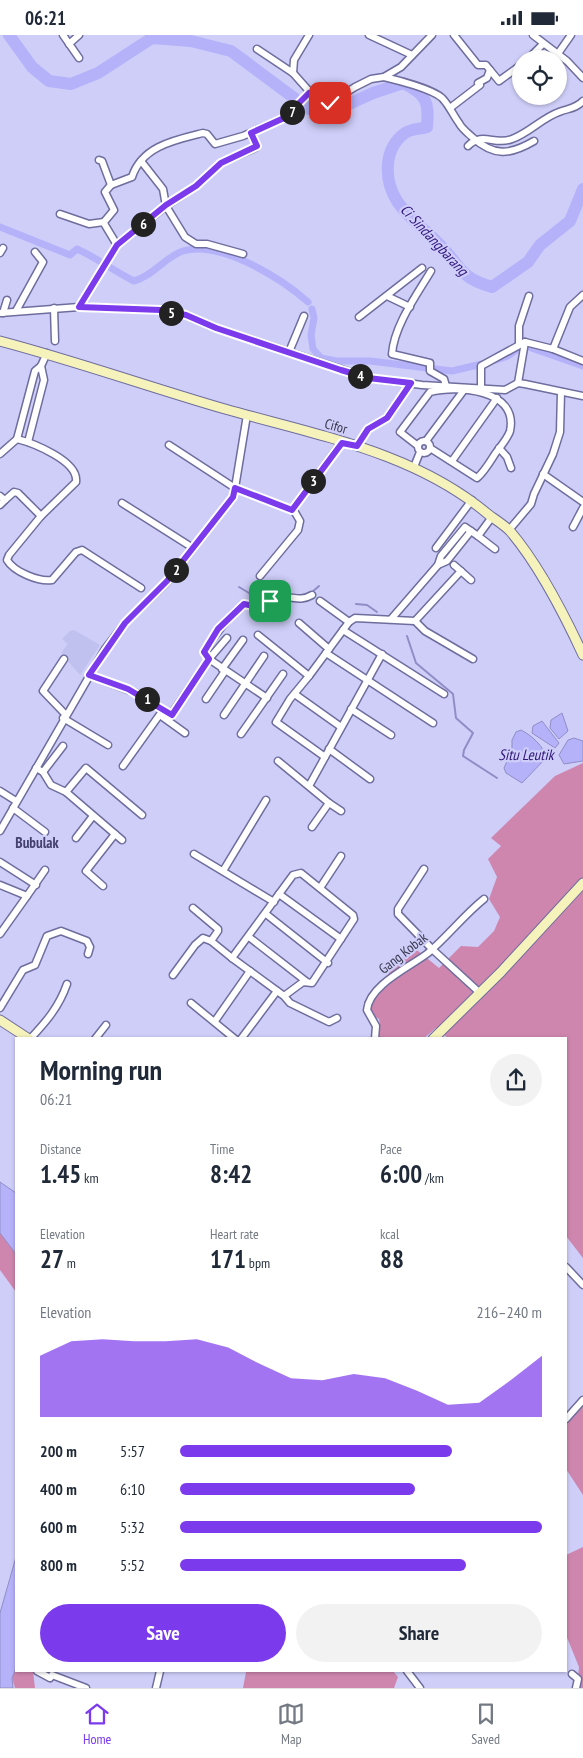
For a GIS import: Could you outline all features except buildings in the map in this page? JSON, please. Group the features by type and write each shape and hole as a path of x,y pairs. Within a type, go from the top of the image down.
{"street":[{"path":"64,35 79,58"},
{"path":"70,44 79,35"},
{"path":"293,73 294,60 309,35"},
{"path":"369,35 412,55"},
{"path":"384,77 401,67 432,35"},
{"path":"454,35 477,64 480,67 486,65 499,81 512,72"},
{"path":"533,35 551,50"},
{"path":"560,50 571,35"},
{"path":"537,50 543,44"},
{"path":"257,49 293,73 317,100 330,103 371,79 384,77 401,80 436,94 450,108 460,125 483,147 503,153 514,151 534,141"},
{"path":"567,61 583,78"},
{"path":"450,108 476,89 480,85 478,83 487,78 490,70"},
{"path":"60,214 89,224 104,222 113,212 105,192 111,185 130,179 141,161 161,144 206,133 213,143 218,145 284,118 309,93"},
{"path":"468,147 475,139 483,138 497,141 512,139 552,115 577,107 583,101"},
{"path":"79,307 117,245 166,205 196,186 221,163 257,146 251,133"},
{"path":"99,160 111,185"},
{"path":"141,161 163,189 166,205 185,237 191,242 207,244 243,254"},
{"path":"104,222 117,245"},
{"path":"16,311 43,263 35,252"},
{"path":"359,317 422,269"},
{"path":"430,271 410,307 393,345 392,354 430,363 430,371 444,379 446,385"},
{"path":"553,349 570,307 583,295"},
{"path":"387,296 410,307"},
{"path":"518,383 523,344 519,327 529,296"},
{"path":"1,313 7,300"},
{"path":"1,313 79,307 161,310 186,315 216,328 355,375 411,383 505,390 518,383 583,396"},
{"path":"54,308 55,341"},
{"path":"289,352 304,316"},
{"name":"Cifor","path":"0,341 357,446 414,467 472,500 509,530 525,551 558,606 583,655"},
{"path":"481,387 482,366 523,344 553,349 583,361"},
{"path":"0,454 17,439 35,371 41,366 46,353"},
{"path":"28,442 44,380 41,366"},
{"path":"357,446 368,429 387,418 411,383"},
{"path":"419,449 400,432 427,394 436,390 464,390 497,398 505,406 510,417 510,430 477,478 429,445"},
{"path":"419,449 429,445 464,390"},
{"path":"509,530 531,504 553,455 560,432 561,391"},
{"path":"452,461 497,398"},
{"path":"0,831 89,675 125,623 167,581 233,497 247,415"},
{"path":"17,439 60,457 77,477 76,481 42,516 9,555 7,560 10,565 30,576 47,581 52,580 76,552 82,550 141,588"},
{"path":"169,445 235,488 288,510 293,509 342,443"},
{"path":"419,449 429,445"},
{"path":"499,448 507,457 510,468"},
{"path":"414,467 419,449"},
{"path":"543,474 583,502"},
{"path":"2,500 14,493 18,493 42,516"},
{"path":"436,548 472,500"},
{"path":"122,503 193,548"},
{"path":"573,527 583,508"},
{"path":"260,576 298,530 300,521 293,509"},
{"path":"478,536 492,517"},
{"path":"438,565 441,556 465,527 495,549"},
{"path":"392,618 438,565 446,561 471,531"},
{"path":"453,540 460,545"},
{"path":"454,565 471,580"},
{"path":"415,621 461,571"},
{"path":"267,698 223,670 209,659 204,652 214,635 244,604 263,608 278,597 300,598 312,595"},
{"path":"320,601 349,622"},
{"path":"324,757 276,722 290,699 296,695 349,622 355,618 392,618 415,621 425,631 473,659"},
{"path":"299,623 328,651 367,681 433,723"},
{"path":"343,630 444,694"},
{"path":"258,635 309,676"},
{"path":"161,712 170,715 174,713 209,659 226,638"},
{"path":"206,699 244,640"},
{"path":"309,786 382,654"},
{"path":"224,715 264,656"},
{"path":"64,659 43,691 64,717 108,745"},
{"path":"241,734 283,674"},
{"path":"89,675 128,689 161,712 185,733"},
{"path":"296,695 341,727"},
{"path":"351,709 391,735"},
{"path":"123,766 161,712"},
{"path":"43,772 63,746"},
{"path":"328,749 370,779"},
{"path":"278,761 341,811"},
{"path":"36,768 43,772 51,785 66,792 122,840"},
{"path":"66,792 86,768 142,815"},
{"path":"0,791 16,801"},
{"path":"223,871 266,800"},
{"path":"312,827 330,803"},
{"path":"13,808 45,831"},
{"path":"76,838 93,816"},
{"path":"102,886 86,871 115,834"},
{"path":"194,854 274,902"},
{"path":"320,888 340,856"},
{"path":"0,862 36,885"},
{"path":"424,869 397,911 432,949 480,993"},
{"path":"0,934 45,870"},
{"path":"232,958 279,894 297,873 301,873 354,916 328,963 312,983 303,982 284,996"},
{"path":"435,1037 480,993 583,883"},
{"path":"0,885 27,897"},
{"path":"279,894 341,939"},
{"name":"Gang Kobak","path":"375,1037 376,1026 367,1010 369,1000 384,985 432,949 484,899"},
{"path":"193,909 218,929 211,941"},
{"path":"266,914 328,963"},
{"path":"0,1008 23,970 35,965 47,936 61,931 73,935 90,944 88,954"},
{"path":"249,937 307,982"},
{"path":"173,975 199,941 204,938 211,941 284,996 290,1003 329,1022 337,1018"},
{"path":"215,1021 250,971"},
{"path":"31,1037 51,1016 67,985"},
{"path":"242,1037 277,991"},
{"path":"191,1003 233,1037"},
{"path":"3,1022 26,1037"},
{"path":"97,1037 106,1025"},
{"path":"567,1268 583,1285"},
{"path":"567,1418 583,1400"},
{"path":"39,1672 50,1678 52,1675 86,1688"},
{"path":"156,1688 160,1672"},
{"path":"408,1672 420,1688"},
{"path":"572,1674 578,1679 576,1688"}],"shaded area":[{"path":"74,630 100,645 80,675 61,653 68,644 62,639 70,631"},
{"path":"583,763 583,1258 567,1237 567,1037 447,1037 436,1028 425,1037 377,1037 380,1025 379,1019 370,1015 364,1006 364,1002 412,946 439,968 461,946 478,947 494,931 500,917 489,899 497,877 488,859 501,846 491,838 555,776"},
{"path":"0,1227 15,1241 15,1291 0,1270"},
{"path":"583,1404 583,1495 567,1471 567,1421"},
{"path":"583,1547 583,1688 577,1688 579,1667 567,1637 567,1555"},
{"path":"15,1670 33,1672 35,1688 15,1688 12,1678"},
{"path":"246,1672 394,1672 398,1677 394,1688 243,1688"}],"water":[{"path":"562,713 568,731 559,739 550,728 551,720"},
{"path":"542,721 559,743 555,748 532,733 533,726"},
{"name":"Situ Leutik","path":"521,730 537,742 546,758 522,783 506,773 504,768 512,750 512,740 516,732"},
{"path":"574,738 583,741 583,761 564,764 559,755 568,740"},
{"path":"0,1182 15,1192 15,1253 0,1233"},
{"path":"15,1560 15,1670 12,1678 13,1688 0,1688 0,1613"}],"waterway":[{"name":"Ci Sindangbarang","path":"9,35 32,67 49,81 71,84 98,73 152,38 191,41 231,51 309,109 336,110 373,93 403,83 417,91 425,100 427,105 427,127 405,133 393,147 388,165 388,174 393,193 407,213 440,245 466,275 492,287 528,262 540,245 570,221 583,189"},
{"path":"0,227 70,255 77,249 134,281 141,279 183,251 198,249 214,251 232,256 266,272 308,302"},
{"path":"312,309 314,318 311,335 313,349 321,358 336,361 370,361 452,371 486,363"},
{"path":"496,360 508,356 523,345 583,366"},
{"path":"311,593 319,586"},
{"path":"239,587 249,593 259,605"},
{"path":"356,604 367,605 377,612"},
{"path":"407,636 416,663 453,694 456,718 473,733 463,756 497,778"}],"district":[{"name":"Bubulak","path":"37,843"}],"route":[{"path":"270,601 263,608 244,604 224,622 204,652 209,659 172,715 128,689 89,675 105,649 125,623 167,581 233,497 235,488 292,510 342,443 357,446 368,429 387,418 411,383 368,378 341,370 216,328 186,315 161,310 79,307 90,293 108,257 117,245 166,205 185,195 221,163 257,146 251,133 290,115 297,104 309,93 317,100 330,103"}]}
